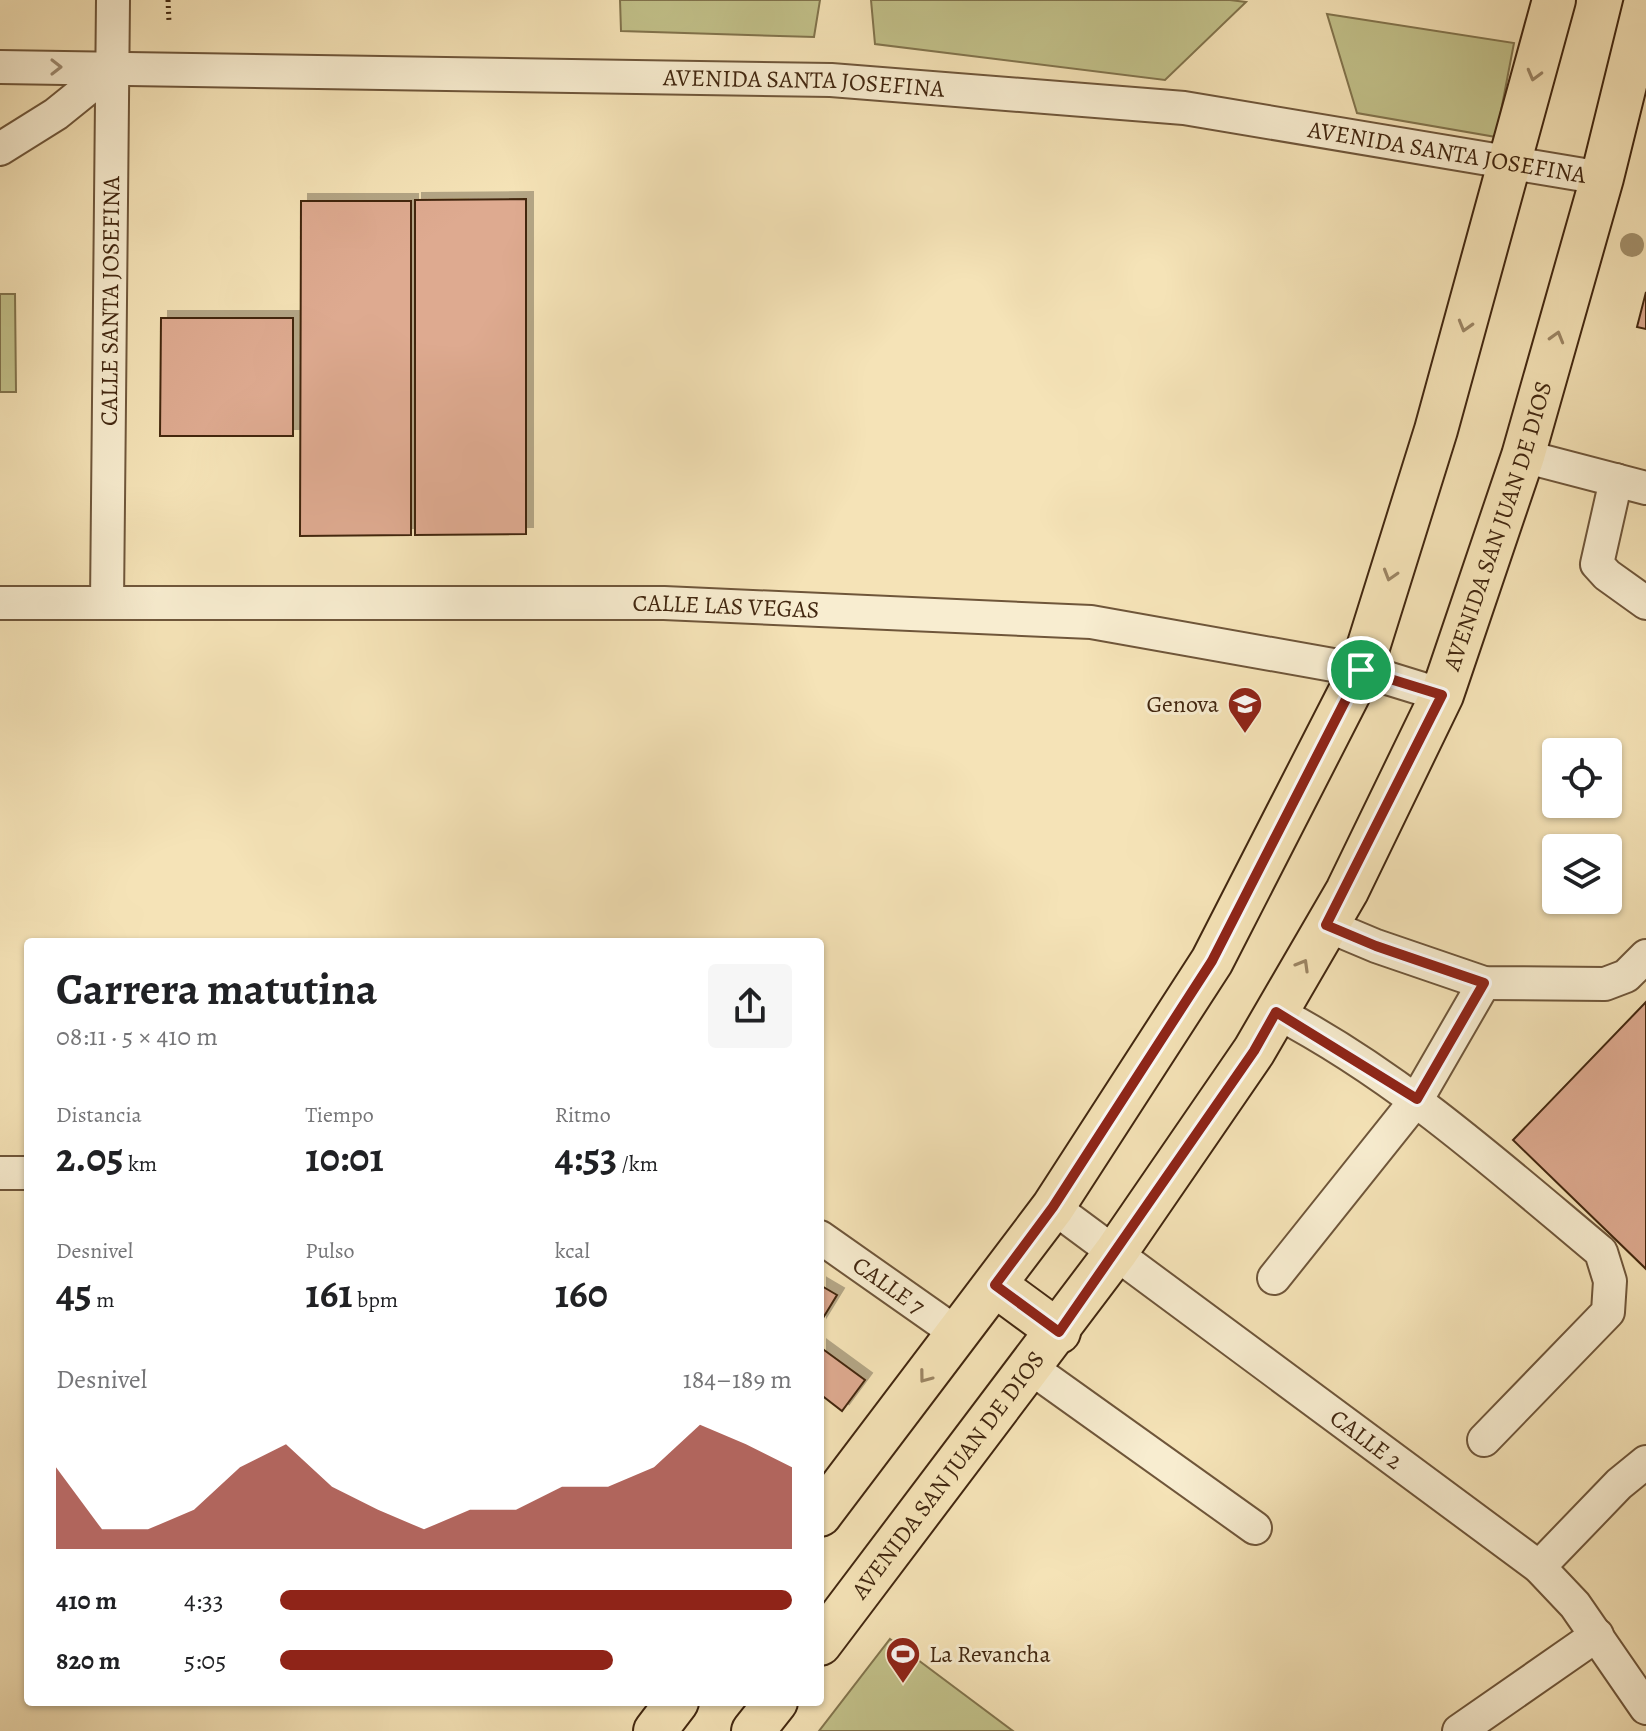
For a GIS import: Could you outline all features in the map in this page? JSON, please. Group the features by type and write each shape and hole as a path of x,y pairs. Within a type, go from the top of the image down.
{"main road":[{"path":"824,1510 1053,1207 1212,961 1361,670 1436,430 1554,0"},
{"name":"AVENIDA SAN JUAN DE DIOS","path":"824,1639 1059,1332 1276,1012 1326,925 1442,695 1523,456 1602,178 1646,0"},
{"path":"995,1285 1059,1332"},
{"path":"655,1731 674,1706"},
{"path":"753,1731 773,1706"}],"street":[{"name":"CALLE SANTA JOSEFINA","path":"107,603 113,0"},
{"name":"AVENIDA SANTA JOSEFINA","path":"0,67 831,80 1184,108 1602,178"},
{"path":"0,149 56,114 113,68"},
{"path":"1523,456 1631,484 1597,564 1646,603"},
{"name":"CALLE LAS VEGAS","path":"0,603 664,603 1091,622 1361,670 1442,695"},
{"path":"1326,925 1376,946 1484,983 1605,984 1626,976 1646,956"},
{"path":"1274,1278 1417,1099 1484,983"},
{"path":"1276,1012 1417,1099 1601,1252 1610,1281 1608,1312 1484,1440"},
{"path":"0,1173 24,1173"},
{"name":"CALLE 2","path":"1053,1207 1539,1567 1597,1635 1646,1708"},
{"name":"CALLE 7","path":"824,1240 958,1334"},
{"path":"1031,1368 1255,1528"},
{"path":"1539,1567 1619,1484 1646,1462"},
{"path":"1459,1731 1597,1635"}],"path":[{"path":"168,0 169,22"}],"shaded area":[{"path":"620,0 820,0 814,37 621,31"},
{"path":"871,0 1246,2 1165,80 875,44"},
{"path":"1327,14 1514,43 1496,137 1357,113"},
{"path":"0,294 15,294 16,392 0,392"},
{"name":"La Revancha","path":"890,1639 1013,1731 819,1731"}],"building":[{"path":"526,199 526,534 415,535 415,200"},
{"path":"301,201 411,201 411,535 300,536"},
{"path":"1646,292 1646,329 1637,327"},
{"path":"161,318 293,318 293,436 160,436"},
{"path":"1646,1002 1646,1269 1513,1140"},
{"path":"824,1287 837,1295 824,1316"},
{"path":"824,1350 865,1380 842,1411 824,1397"}],"place":[{"name":"Genova","path":"1245,735"},
{"name":"La Revancha","path":"903,1685"}],"route":[{"path":"1361,670 1442,695 1347,891 1326,925 1376,946 1484,983 1417,1099 1312,1030 1276,1012 1254,1051 1059,1332 995,1285 1053,1207 1212,961 1361,670"}]}
